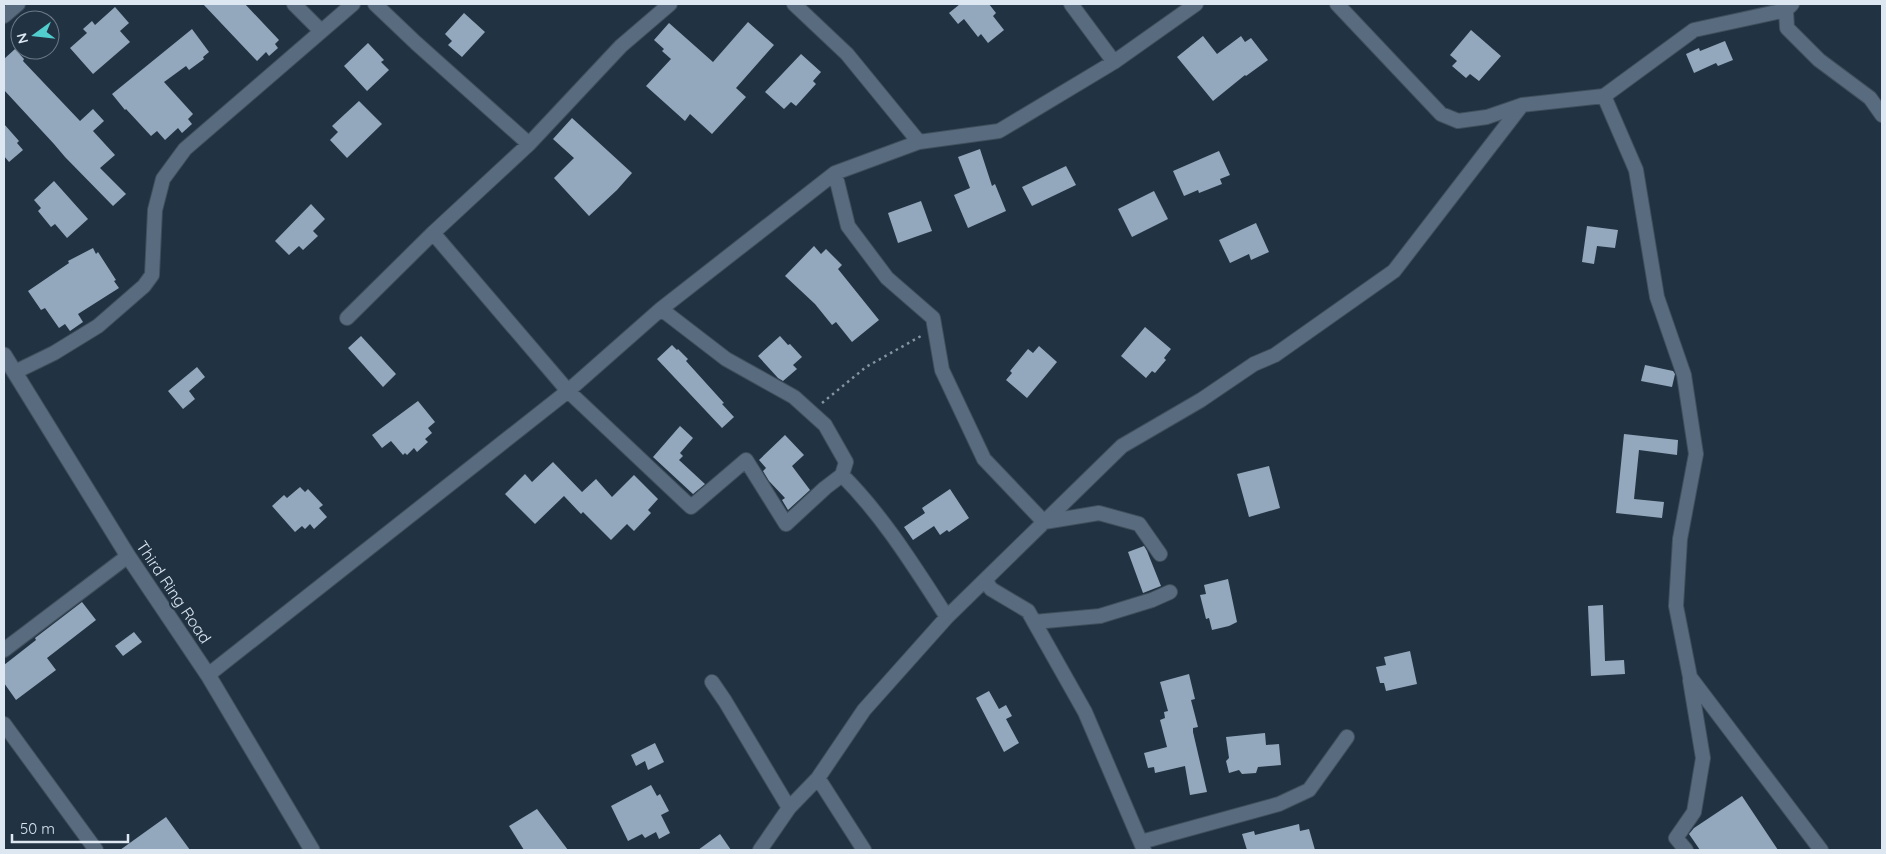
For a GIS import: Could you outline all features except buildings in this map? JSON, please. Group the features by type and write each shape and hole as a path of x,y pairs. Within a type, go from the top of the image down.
{"street":[{"path":"4,16 18,4"},
{"path":"294,4 322,31"},
{"path":"15,372 54,353 98,326 144,286 152,275 155,210 163,179 185,149 353,4"},
{"path":"375,4 529,144"},
{"path":"347,318 433,233 529,144 621,46 670,4"},
{"path":"794,4 847,54 919,142"},
{"path":"1071,4 1114,62"},
{"path":"208,675 568,391 661,309 835,173 919,142 999,131 1114,62 1196,4"},
{"path":"1337,4 1441,114 1458,121 1487,117 1522,105 1604,96 1694,30 1789,7 1787,28 1819,60 1870,98 1882,115"},
{"path":"1604,96 1636,170 1657,297 1684,375 1696,454 1680,540 1676,606 1703,758 1694,812 1676,838 1686,850"},
{"path":"760,850 789,808 818,778 864,710 947,616 986,581 1122,446 1201,400 1254,364 1276,355 1394,271 1522,105"},
{"path":"835,173 848,226 887,278 933,318 942,370 984,459 1044,522"},
{"path":"433,233 568,391 691,507 746,460 786,524 825,488 842,476 846,462 825,425 794,397 726,359 661,309"},
{"name":"Third Ring Road","path":"4,355 128,556 208,675 312,850"},
{"path":"842,476 855,488 892,534 947,616"},
{"path":"1044,522 1099,513 1139,524 1160,554"},
{"path":"4,650 128,556"},
{"path":"986,581 991,589 1028,611 1085,712 1143,846 1279,804 1309,790 1347,737"},
{"path":"1034,622 1100,616 1152,600 1170,592"},
{"path":"1690,677 1821,850"},
{"path":"712,682 789,808"},
{"path":"4,724 96,850"},
{"path":"818,778 864,850"}],"path":[{"path":"810,412 866,367 921,336 933,318"}]}
